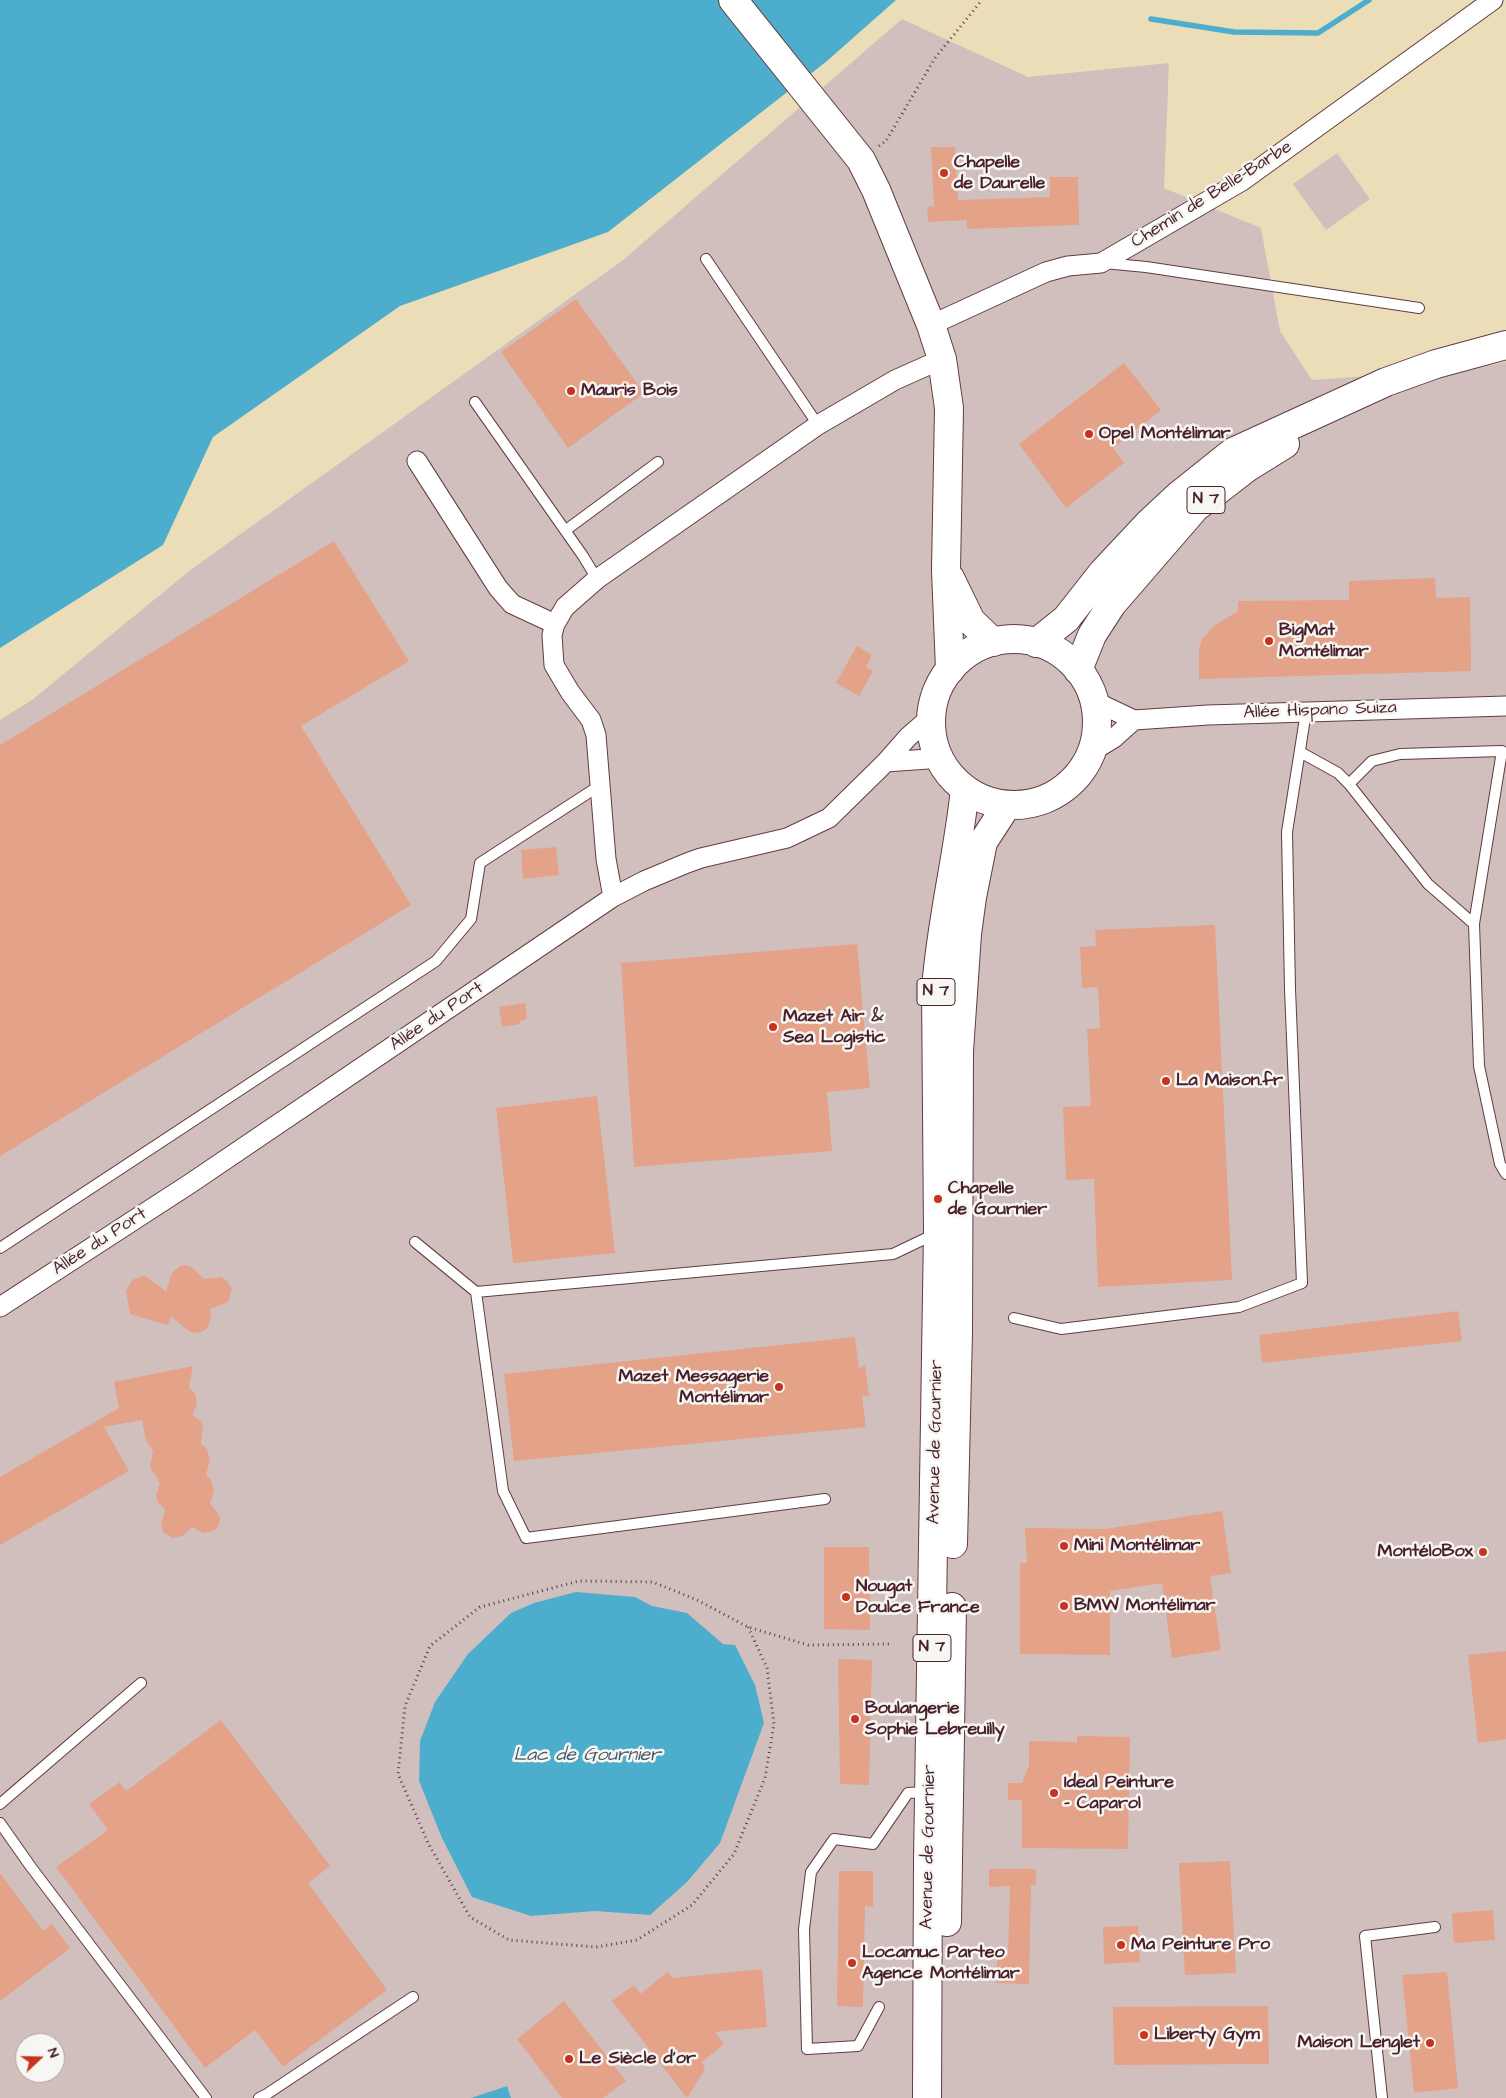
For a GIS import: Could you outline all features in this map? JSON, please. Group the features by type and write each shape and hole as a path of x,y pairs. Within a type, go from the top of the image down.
{"main road":[{"path":"733,0 861,160 876,190 931,325 942,359 949,408 946,570 950,670"},
{"name":"N 7","path":"1036,643 1066,619 1103,572 1148,524 1178,496 1233,452 1386,382 1436,364 1506,345"},
{"name":"N 7","path":"1078,670 1092,635 1112,604 1195,508 1248,467 1386,382"},
{"path":"946,570 971,621 993,642"},
{"path":"1012,640 1036,643 1060,654 1078,670 1086,682 1094,701 1097,722 1092,752 1075,778 1058,792 1037,802 1007,805 977,797 964,789 949,773 938,756 933,736 932,717 938,689 950,670 964,656 975,649 993,642 1012,640"},
{"name":"Avenue de Gournier","path":"948,1233 936,989 938,957 961,828 964,789"},
{"name":"Avenue de Gournier","path":"927,2098 939,1792 948,1233 959,1051 967,934 972,897 983,842 1007,805"},
{"name":"Avenue de Gournier","path":"939,1792 945,2098"}],"street":[{"name":"Chemin de Belle-Barbe","path":"931,325 1046,272 1068,266 1101,263 1242,181 1493,0"},
{"path":"613,897 606,859 596,734 591,720 570,692 554,665 552,635 555,624 565,606 597,579 818,425 895,380 942,359"},
{"path":"417,461 498,588 512,604 555,624"},
{"name":"Allée Hispano Suiza","path":"1094,701 1134,720 1197,715 1506,706"},
{"name":"Allée du Port","path":"0,1307 191,1183 613,897 644,881 694,860 787,838 828,818 886,762 908,737 932,717"},
{"path":"1092,752 1114,738 1134,720"},
{"path":"886,762 928,759 938,756"}],"lane":[{"path":"706,259 818,425"},
{"path":"1101,263 1146,267 1419,308"},
{"path":"475,402 566,530 597,579"},
{"path":"566,530 658,462"},
{"path":"1014,1318 1061,1329 1219,1310 1239,1307 1302,1283 1290,989 1287,832 1306,712"},
{"path":"1349,784 1372,761 1400,754 1504,751 1474,924 1479,1066 1500,1164 1506,1174"},
{"path":"1300,752 1338,773 1349,784 1428,884 1474,924"},
{"path":"0,1248 436,961 471,919 480,863 599,786"},
{"path":"476,1292 893,1254 948,1233"},
{"path":"415,1242 476,1292 503,1491 526,1538 825,1499"},
{"path":"0,1804 141,1683"},
{"path":"879,2007 858,2046 807,2049 804,1929 811,1872 834,1839 873,1844 908,1792 939,1792"},
{"path":"0,1823 31,1867 206,2098"},
{"path":"1382,2098 1365,1936 1435,1927"},
{"path":"258,2098 267,2094 413,1997"}],"path":[{"path":"861,160 886,141 934,58 982,0"},
{"path":"748,1627 768,1668 774,1724 764,1778 734,1854 692,1905 637,1940 596,1946 509,1940 470,1917 428,1843 398,1774 406,1706 430,1646 480,1607 579,1581 653,1582 697,1600 748,1627 808,1644 892,1644"}],"shaded area":[{"path":"902,19 1028,77 1169,63 1164,188 1261,228 1280,331 1312,380 1476,368 1506,362 1506,2098 0,2098 0,720 32,700 189,571 623,260"},
{"path":"1337,153 1370,199 1326,230 1293,184"}],"water":[{"path":"0,0 896,0 827,61 608,232 400,306 213,437 163,545 0,648"},
{"name":"Lac de Gournier","path":"576,1592 635,1597 652,1606 687,1613 723,1644 735,1645 755,1685 764,1723 720,1843 687,1882 650,1915 595,1911 531,1916 472,1897 442,1838 419,1781 420,1741 435,1702 468,1654 511,1613 534,1603"},
{"path":"507,2086 511,2098 471,2098"}],"building":[{"path":"931,147 955,147 958,200 1050,197 1050,177 1078,177 1079,225 967,229 967,220 928,222 927,207 934,206"},
{"path":"576,299 644,393 568,448 501,352"},
{"path":"1124,363 1161,410 1113,448 1124,463 1066,508 1019,444"},
{"path":"334,541 409,661 301,726 411,905 0,1156 0,745"},
{"path":"1435,578 1436,598 1470,597 1471,671 1199,679 1199,649 1202,639 1214,626 1238,611 1238,601 1349,600 1349,581"},
{"path":"857,646 872,655 866,667 873,671 859,696 836,683"},
{"path":"556,847 559,875 523,879 521,850"},
{"path":"1215,925 1232,1280 1098,1287 1094,1179 1066,1180 1063,1107 1091,1106 1087,1029 1100,1028 1098,987 1082,988 1080,947 1096,946 1095,930"},
{"path":"857,944 870,1088 827,1092 832,1151 634,1167 621,963"},
{"path":"525,1003 527,1019 520,1021 520,1024 502,1027 499,1007"},
{"path":"597,1096 615,1253 513,1263 496,1108"},
{"path":"186,1265 193,1268 204,1279 221,1277 226,1280 232,1289 229,1300 210,1309 211,1319 206,1330 196,1333 190,1332 171,1316 168,1325 130,1314 126,1291 132,1280 143,1276 166,1291 172,1273 180,1266"},
{"path":"1458,1311 1462,1341 1262,1363 1259,1335"},
{"path":"855,1337 859,1369 865,1365 869,1397 862,1395 866,1427 514,1461 504,1374"},
{"path":"193,1366 189,1387 195,1394 197,1404 192,1415 200,1420 203,1425 201,1444 207,1449 210,1460 206,1475 211,1480 214,1490 210,1504 220,1518 218,1527 213,1531 203,1533 192,1527 182,1536 172,1538 163,1532 161,1524 165,1510 157,1501 156,1495 160,1483 150,1467 153,1451 146,1440 142,1420 104,1427 129,1471 0,1545 0,1477 119,1408 114,1382"},
{"path":"1222,1511 1231,1573 1210,1576 1221,1650 1172,1658 1162,1583 1110,1591 1110,1655 1020,1654 1020,1563 1027,1563 1025,1528 1105,1529"},
{"path":"824,1547 869,1547 870,1630 824,1629"},
{"path":"1506,1651 1506,1739 1478,1743 1468,1655"},
{"path":"838,1659 872,1660 869,1785 840,1784"},
{"path":"221,1720 330,1866 308,1883 387,1990 283,2067 255,2030 205,2068 56,1867 108,1830 89,1804 120,1782 126,1791"},
{"path":"1077,1736 1130,1737 1128,1849 1022,1848 1022,1800 1008,1800 1008,1783 1022,1783 1029,1765 1029,1741 1077,1742"},
{"path":"1230,1861 1236,1973 1185,1975 1179,1863"},
{"path":"989,1869 1036,1869 1036,1885 1031,1885 1029,1984 997,1983 997,1955 1008,1956 1010,1886 989,1887"},
{"path":"839,1871 873,1871 873,1907 865,1906 863,2007 837,2006"},
{"path":"0,1873 43,1931 52,1924 70,1948 0,2001"},
{"path":"1493,1910 1495,1940 1454,1943 1452,1913"},
{"path":"1138,1926 1140,1962 1104,1964 1103,1927"},
{"path":"762,1969 767,2027 715,2032 724,2044 702,2062 705,2069 687,2098 612,2001 634,1985 640,1994 668,1972 672,1978"},
{"path":"1447,1972 1458,2088 1414,2093 1402,1975"},
{"path":"564,2001 626,2081 603,2098 562,2098 517,2039"},
{"path":"1268,2006 1269,2064 1114,2065 1113,2007"}],"waterway":[{"path":"1151,19 1234,32 1318,33 1369,0"}],"place":[{"name":"Chapelle de Daurelle","path":"944,173"},
{"name":"Mauris Bois","path":"571,391"},
{"name":"Opel Montélimar","path":"1089,434"},
{"name":"BigMat Montélimar","path":"1269,641"},
{"name":"Mazet Air & Sea Logistic","path":"773,1027"},
{"name":"La Maison.fr","path":"1166,1081"},
{"name":"Chapelle de Gournier","path":"938,1199"},
{"name":"Mazet Messagerie Montélimar","path":"779,1387"},
{"name":"Mini Montélimar","path":"1064,1546"},
{"name":"MontéloBox","path":"1483,1552"},
{"name":"Nougat Doulce France","path":"846,1597"},
{"name":"BMW Montélimar","path":"1064,1606"},
{"name":"Boulangerie Sophie Lebreuilly","path":"855,1719"},
{"name":"Ideal Peinture - Caparol","path":"1054,1793"},
{"name":"Ma Peinture Pro","path":"1121,1945"},
{"name":"Locamuc Parteo Agence Montélimar","path":"852,1963"},
{"name":"Liberty Gym","path":"1144,2035"},
{"name":"Maison Lenglet","path":"1430,2043"},
{"name":"Le Siècle d'or","path":"569,2059"}]}
